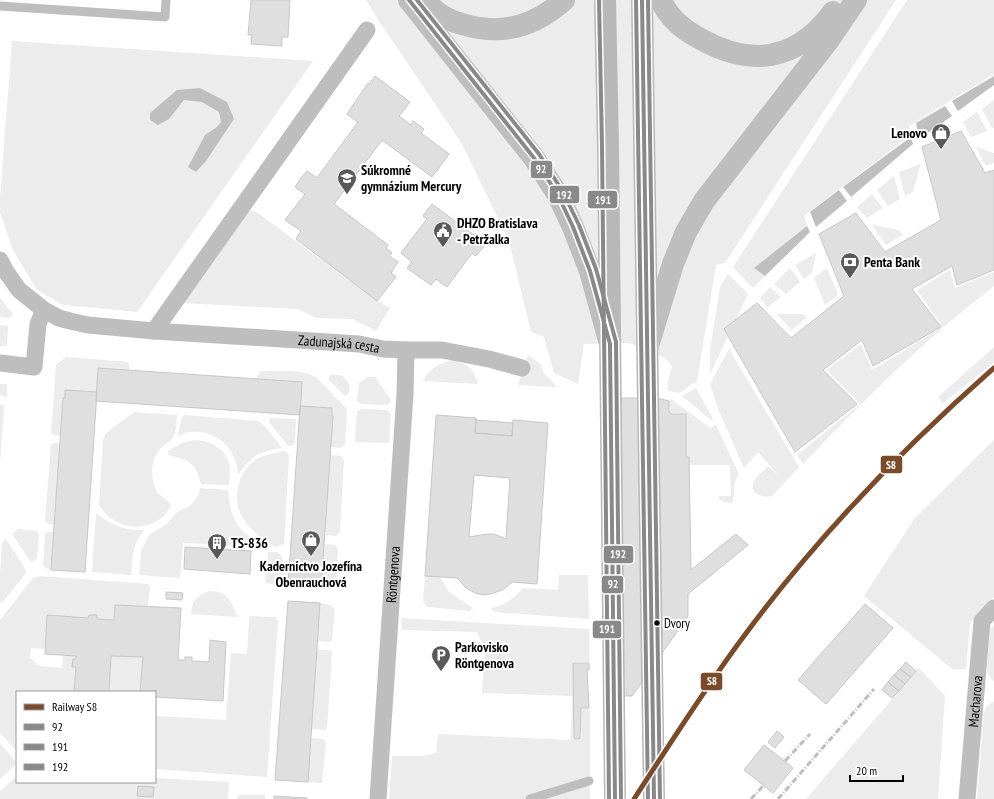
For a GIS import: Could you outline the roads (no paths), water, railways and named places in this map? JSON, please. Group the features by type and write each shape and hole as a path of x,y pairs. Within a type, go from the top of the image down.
{"main road":[{"path":"409,0 534,158 558,195 573,227 590,271 610,344"},
{"path":"425,0 437,13 450,20 471,27 496,30 514,28 531,22 548,13 564,0"},
{"path":"605,0 615,799"},
{"path":"642,0 654,799"},
{"path":"661,0 663,5 677,22 698,38 722,50 760,56 773,55 797,46 818,30 842,0"},
{"path":"647,350 673,264 686,232 704,201 828,41 856,0"}],"street":[{"path":"154,331 367,30"},
{"name":"Zadunajská cesta","path":"0,260 19,290 44,310 59,318 88,325 154,331 359,344 406,350 442,350 489,359 522,368"},
{"path":"0,364 34,367 38,324 44,310"},
{"name":"Röntgenova","path":"378,799 405,394 406,350"},
{"name":"Macharova","path":"967,799 982,621 994,608"}],"lane":[{"path":"49,9 53,0"},
{"path":"0,6 165,17 166,0"},
{"path":"530,799 589,781"}],"railway":[{"path":"778,799 874,689"},
{"path":"785,761 810,734"},
{"path":"751,799 764,785"}],"rail line":[{"name":"S8","path":"634,799 715,676 772,599 801,564 831,529 894,462 926,430 994,368"}],"place":[{"name":"Lenovo","path":"941,150"},
{"name":"Súkromné gymnázium Mercury","path":"347,195"},
{"name":"DHZO Bratislava - Petržalka","path":"443,248"},
{"name":"Penta Bank","path":"850,279"},
{"name":"Kaderníctvo Jozefína Obenrauchová","path":"311,557"},
{"name":"TS-836","path":"217,560"},
{"name":"Dvory","path":"657,623"},
{"name":"Parkovisko Röntgenova","path":"441,672"}]}
